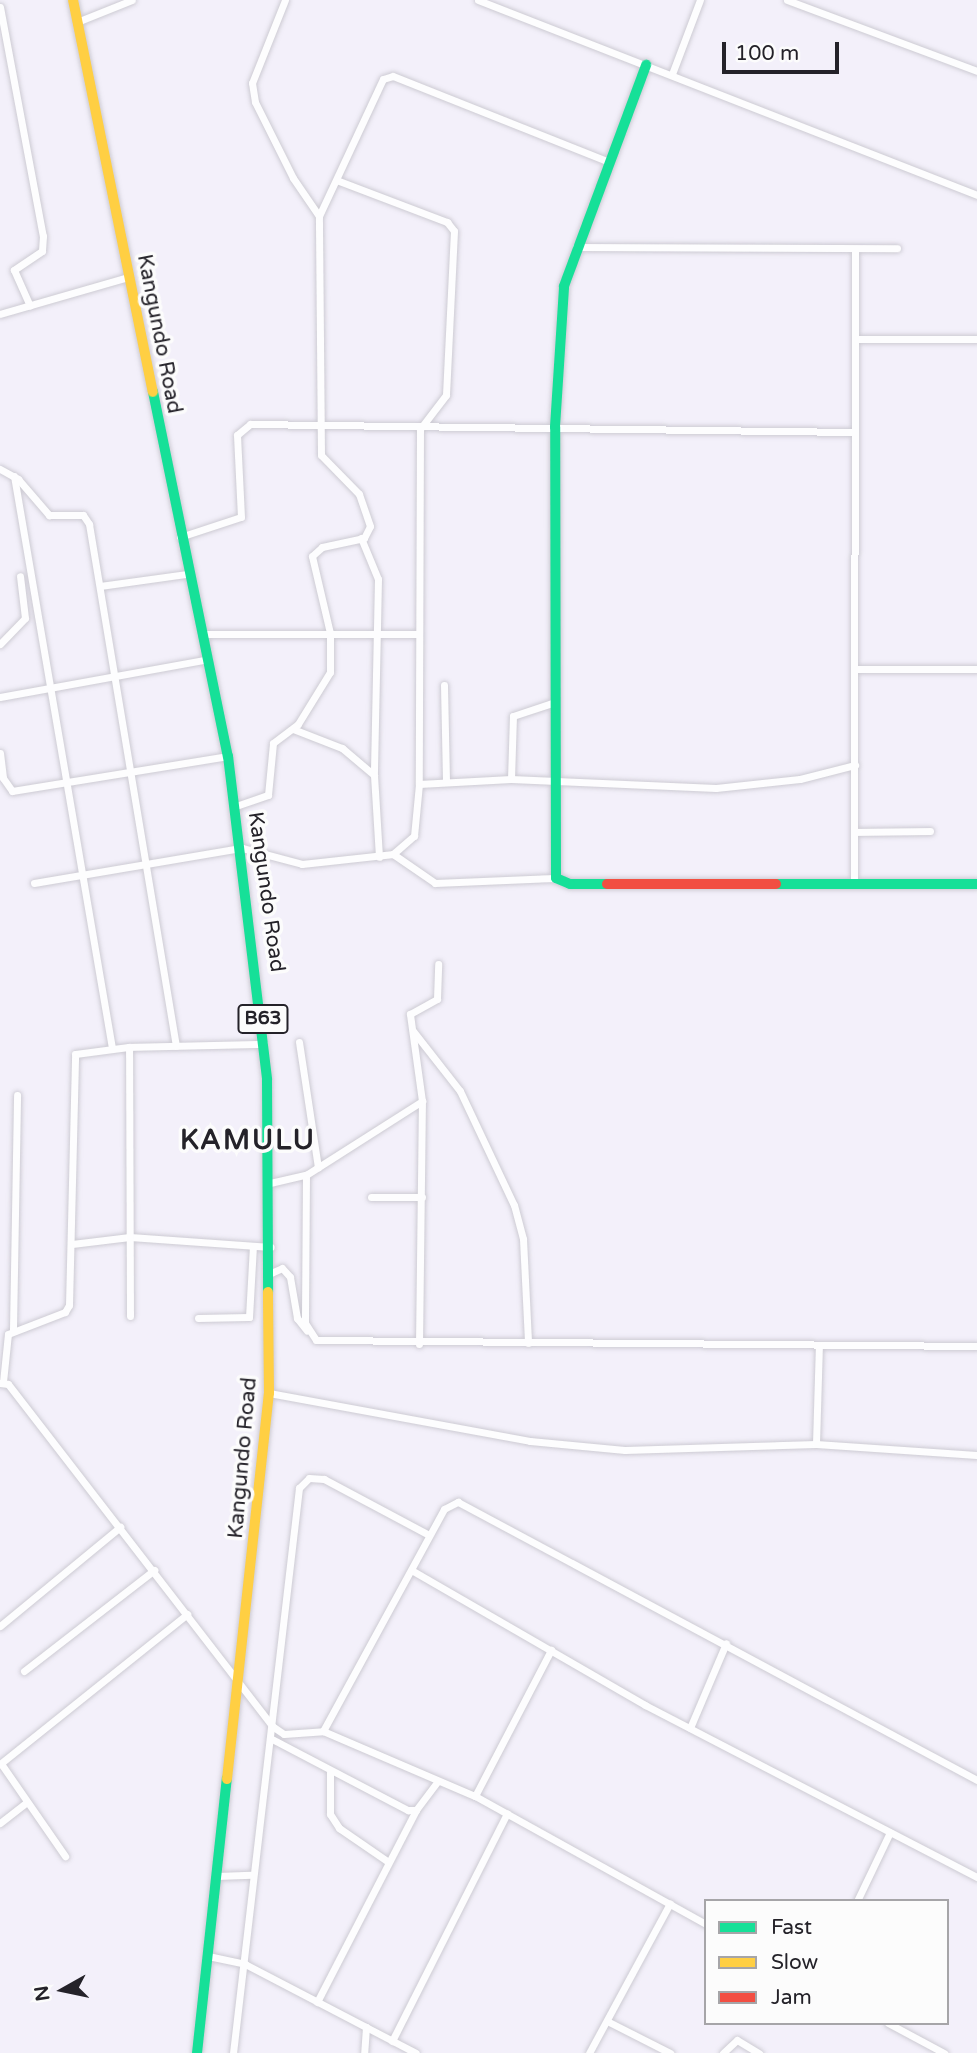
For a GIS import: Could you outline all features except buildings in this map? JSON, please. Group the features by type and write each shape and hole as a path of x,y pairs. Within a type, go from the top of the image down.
{"main road":[{"name":"Kangundo Road","path":"73,0 187,574 205,634 228,756 242,848 265,1044 271,1247 269,1393 197,2053"},
{"path":"646,65 575,247 564,286 555,427 556,878 570,884 977,884"}],"street":[{"path":"77,22 132,0"},
{"path":"236,806 268,795 273,743 293,729 330,672 330,633 312,556 322,547 361,538 368,533 369,518 346,474 323,462 318,424 323,290 319,216 293,178 255,102 252,83 285,0"},
{"path":"478,0 977,194"},
{"path":"672,74 700,0"},
{"path":"787,0 977,71"},
{"path":"0,7 43,236 42,251 14,270 30,306"},
{"path":"319,216 390,76 607,161"},
{"path":"34,883 84,872 242,848 302,864 379,856 393,854 414,836 419,784 416,634 419,429 446,395 453,227 339,181"},
{"path":"575,247 855,250 897,248"},
{"path":"853,884 856,669 855,250"},
{"path":"0,314 128,277"},
{"path":"855,339 977,339"},
{"path":"180,537 241,517 242,427 318,424 419,429 555,427 855,432"},
{"path":"0,470 14,476 49,515 86,519 133,767 145,862 176,1046"},
{"path":"14,476 68,778 112,1048"},
{"path":"361,538 378,579 374,775 379,856"},
{"path":"100,586 187,574"},
{"path":"20,576 25,618"},
{"path":"0,644 25,618 38,611"},
{"path":"205,634 416,634"},
{"path":"0,697 209,659"},
{"path":"856,669 977,669"},
{"path":"444,684 446,780"},
{"path":"510,779 513,716 555,702"},
{"path":"293,729 342,748 374,775"},
{"path":"0,753 12,791 133,767 228,756"},
{"path":"419,784 446,780 510,779 716,788 800,779 855,765"},
{"path":"854,832 930,831"},
{"path":"393,854 435,883 556,878"},
{"path":"419,1343 422,1101 411,1014 437,999 438,964"},
{"path":"412,1030 453,1080 514,1205 523,1239 528,1343"},
{"path":"299,1042 318,1168"},
{"path":"13,1329 68,1310 72,1244 74,1058 79,1052 129,1047 265,1044"},
{"path":"129,1047 130,1316"},
{"path":"17,1095 13,1329 6,1339 1,1382 154,1570 272,1726 284,1734 323,1731 475,1796 704,1923"},
{"path":"270,1182 306,1175 422,1101"},
{"path":"306,1175 307,1331"},
{"path":"371,1197 422,1197"},
{"path":"72,1244 131,1237 271,1247"},
{"path":"198,1318 250,1317 253,1245"},
{"path":"271,1273 282,1268 290,1277 297,1318 307,1331 322,1341 977,1346"},
{"path":"816,1444 819,1345"},
{"path":"269,1393 530,1441 598,1448 816,1444 977,1454"},
{"path":"233,2053 251,1875 302,1482 324,1479 429,1535"},
{"path":"323,1731 413,1572 429,1535 447,1505 458,1502 726,1643 977,1780"},
{"path":"0,1626 120,1527"},
{"path":"24,1671 154,1570"},
{"path":"413,1572 690,1728 977,1877"},
{"path":"65,1856 1,1764 187,1614"},
{"path":"690,1728 726,1643"},
{"path":"475,1796 551,1650"},
{"path":"270,1738 330,1772 416,1810"},
{"path":"330,1772 330,1814 339,1828 387,1861"},
{"path":"317,2002 387,1861 416,1810 438,1781"},
{"path":"0,1823 26,1802"},
{"path":"392,2041 507,1813"},
{"path":"858,1899 890,1832"},
{"path":"217,1875 251,1875"},
{"path":"589,2053 670,1903"},
{"path":"208,1956 244,1964 416,2053"},
{"path":"607,2021 670,2053"},
{"path":"892,2025 944,2053"},
{"path":"364,2053 366,2027"},
{"path":"723,2053 737,2040 760,2053"}],"traffic: fast":[{"path":"607,884 570,884 556,878 555,427 564,286 646,65"},
{"path":"153,392 228,756 267,1080 268,1292"},
{"path":"776,884 977,884"},
{"path":"197,2053 227,1779"}],"traffic: slow":[{"path":"73,0 153,392"},
{"path":"227,1779 269,1393 268,1292"}],"traffic: jam":[{"path":"607,884 776,884"}],"district":[{"name":"KAMULU","path":"248,1140"}]}
